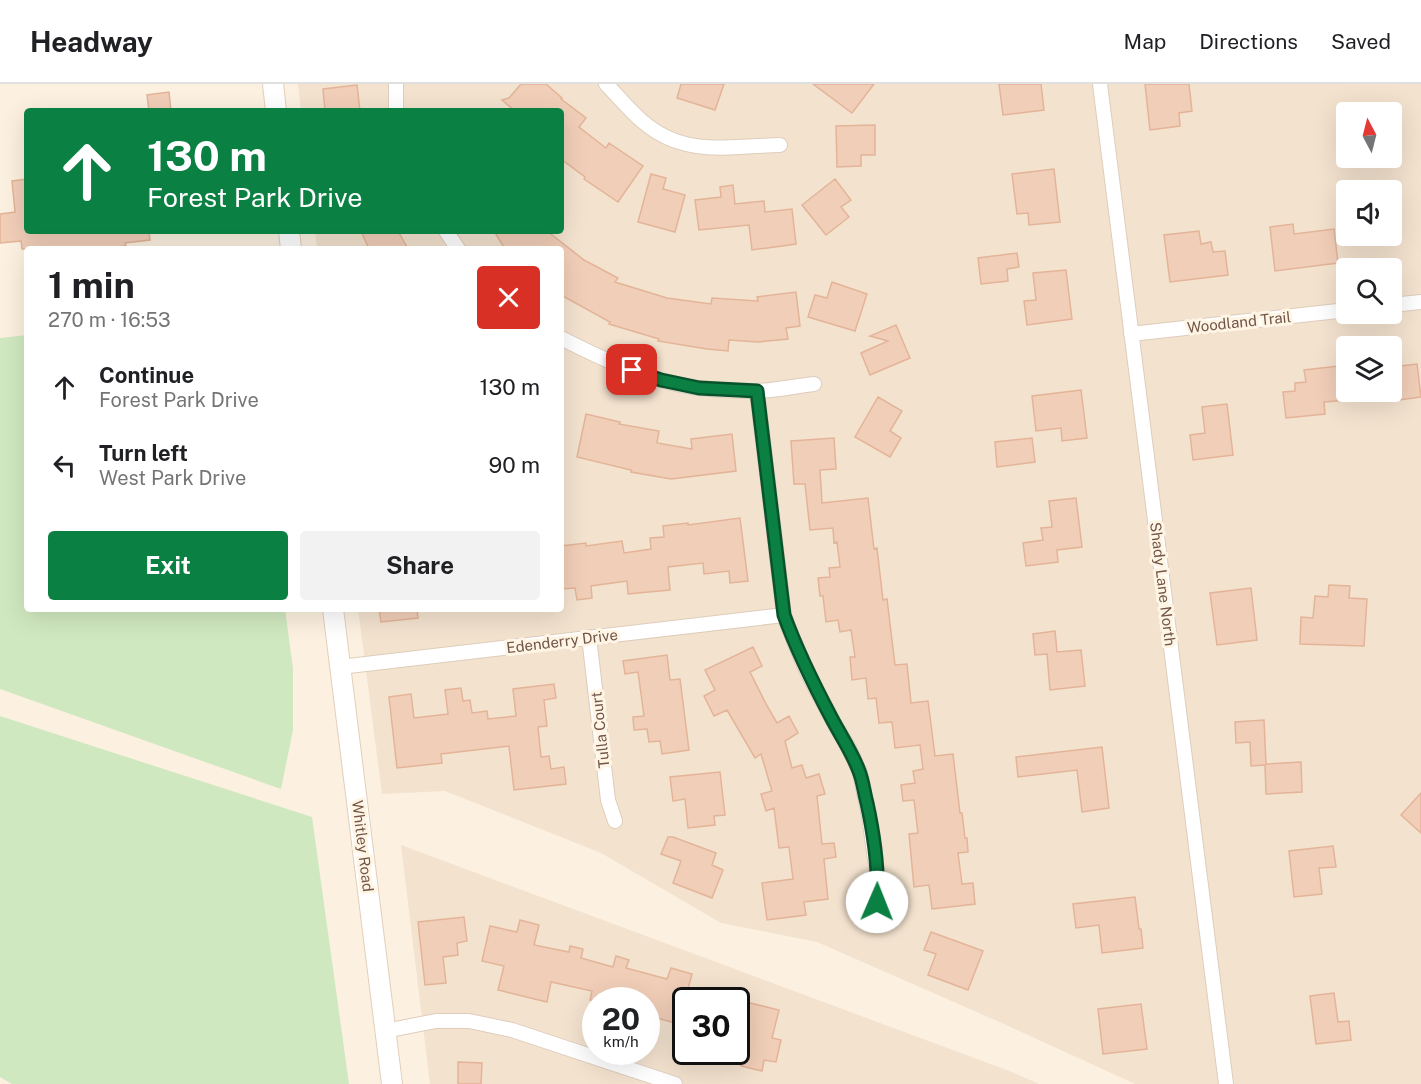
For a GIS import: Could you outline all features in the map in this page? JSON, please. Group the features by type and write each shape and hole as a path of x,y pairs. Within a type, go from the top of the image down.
{"street":[{"path":"273,84 276,108"},
{"path":"396,84 396,108"},
{"path":"606,84 642,122 666,138 689,146 718,148 780,145"},
{"name":"Shady Lane North","path":"1100,84 1226,1084"},
{"path":"1402,304 1421,302"},
{"name":"Woodland Trail","path":"1131,334 1336,311"},
{"path":"564,340 592,354 661,380 699,388 757,391 814,384"},
{"path":"757,391 784,615 808,674 849,748 860,774 869,816 878,881 875,923"},
{"name":"Whitley Road","path":"333,612 392,1084"},
{"name":"Edenderry Drive","path":"340,667 784,615"},
{"name":"Tulla Court","path":"590,637 608,800 615,821"},
{"path":"385,1031 436,1021 469,1021 512,1030 675,1084"}],"shaded area":[{"path":"298,84 1421,84 1421,1084 1135,1084 817,942 721,923 601,853 445,791 382,794 358,612 564,612 564,246 317,246 315,234 564,234 564,108 301,108"},
{"path":"401,845 1012,1072 1039,1084 430,1084"}],"green space":[{"path":"24,335 24,612 285,612 293,669 293,730 281,789 0,689 0,338"},
{"path":"0,716 312,817 349,1084 12,1084 0,1077"}],"building":[{"path":"521,84 546,84 586,118 579,127 606,148 609,143 643,166 618,202 584,179 585,177 564,161 564,108 511,108 502,100 509,98"},
{"path":"681,84 724,84 715,110 677,98"},
{"path":"813,84 874,84 852,113"},
{"path":"999,84 1041,84 1044,110 1003,115"},
{"path":"1145,84 1189,84 1192,111 1179,113 1180,126 1150,130"},
{"path":"357,85 360,108 325,108 323,89"},
{"path":"169,92 171,108 149,108 147,95"},
{"path":"875,125 875,155 861,155 861,166 837,167 836,126"},
{"path":"1054,169 1060,222 1029,225 1028,213 1017,214 1012,174"},
{"path":"651,174 666,178 663,189 685,195 675,232 638,222"},
{"path":"24,179 24,234 149,234 150,240 125,243 126,246 24,246 24,249 22,249 21,241 0,243 0,214 15,212 12,181"},
{"path":"835,179 851,200 841,207 849,217 826,235 802,205"},
{"path":"733,185 735,204 764,201 765,212 792,209 796,244 752,250 749,225 699,230 695,200 721,197 720,187"},
{"path":"1293,224 1294,234 1334,229 1336,263 1275,271 1270,227"},
{"path":"1199,231 1201,244 1211,242 1213,252 1225,251 1228,275 1170,282 1164,235"},
{"path":"362,234 400,234 406,246 368,246"},
{"path":"496,234 551,234 584,260 618,278 615,282 667,298 711,304 712,298 758,301 757,297 796,292 800,326 786,328 788,339 758,342 729,340 728,351 658,341 659,339 609,324 610,322 564,297 564,246 503,246"},
{"path":"1017,253 1019,267 1007,269 1008,281 981,284 978,258"},
{"path":"1066,270 1072,319 1027,325 1024,301 1036,300 1033,273"},
{"path":"832,282 867,294 855,331 808,317 815,295 827,298"},
{"path":"896,325 910,358 870,375 861,353 888,341 870,336"},
{"path":"1417,364 1421,397 1402,400 1402,366"},
{"path":"1336,366 1336,401 1324,402 1325,414 1286,418 1283,392 1295,391 1295,383 1306,382 1304,370"},
{"path":"1081,390 1087,438 1062,441 1061,428 1036,431 1032,396"},
{"path":"878,397 902,411 890,431 901,438 890,457 855,437"},
{"path":"1227,404 1233,455 1193,460 1190,435 1205,433 1202,407"},
{"path":"586,414 620,422 619,424 659,431 657,443 692,449 691,439 732,434 736,471 671,479 631,472 631,470 577,457"},
{"path":"834,438 836,469 820,470 822,503 868,498 883,600 887,599 895,665 907,664 911,703 928,701 935,756 953,754 960,813 962,813 968,852 958,853 962,884 973,883 975,904 932,909 929,885 914,887 909,834 918,833 914,800 903,801 901,785 915,783 913,771 923,769 920,745 895,748 892,722 879,723 876,698 868,699 866,678 852,680 850,657 855,657 851,630 840,632 838,620 826,622 818,578 830,577 829,568 840,567 837,542 834,543 833,528 810,530 805,484 794,484 791,441"},
{"path":"1032,438 1035,462 997,467 995,442"},
{"path":"1076,498 1082,547 1057,550 1058,562 1026,566 1023,543 1043,540 1041,528 1052,527 1049,501"},
{"path":"740,518 748,581 730,583 729,571 704,574 703,563 668,567 670,590 628,594 627,581 591,586 592,598 577,600 575,588 564,589 564,546 586,543 586,546 622,541 624,553 651,549 650,538 664,537 663,526 688,523 688,525"},
{"path":"1329,585 1350,586 1349,598 1367,599 1364,646 1300,644 1301,617 1313,618 1315,596 1328,597"},
{"path":"1251,588 1257,640 1217,645 1210,593"},
{"path":"379,612 417,612 418,618 381,622"},
{"path":"1055,631 1057,652 1081,650 1085,686 1050,690 1047,654 1035,655 1033,634"},
{"path":"753,647 762,666 750,672 766,704 777,723 789,716 798,733 785,741 792,768 802,765 806,778 819,774 825,794 817,796 822,844 834,843 836,857 824,859 828,899 804,902 806,915 767,920 762,883 793,879 789,847 779,848 774,808 766,811 761,794 772,791 761,754 755,758 727,710 714,716 704,696 715,690 705,670"},
{"path":"667,655 670,680 680,679 689,750 662,754 660,741 649,742 647,729 634,730 633,717 644,716 638,672 625,674 623,661"},
{"path":"554,684 556,698 544,700 547,726 538,727 541,757 549,756 551,769 564,767 566,784 514,790 509,746 441,754 442,763 397,768 389,697 411,694 414,718 448,714 445,690 461,688 463,701 470,700 472,713 487,711 488,719 516,716 513,689"},
{"path":"1264,720 1266,764 1301,762 1302,792 1266,794 1265,765 1251,766 1250,742 1236,743 1235,722"},
{"path":"1102,747 1109,808 1082,812 1077,770 1018,777 1016,757"},
{"path":"720,772 725,815 714,816 715,825 688,828 685,799 673,801 670,777"},
{"path":"1421,793 1421,833 1401,815"},
{"path":"668,837 716,853 712,865 723,870 712,898 673,883 681,861 661,854"},
{"path":"1333,846 1336,867 1319,868 1322,894 1294,897 1289,851"},
{"path":"1135,897 1143,948 1102,953 1099,925 1076,928 1073,904"},
{"path":"464,917 467,941 457,943 458,955 443,957 446,983 425,985 418,922"},
{"path":"520,920 539,925 534,945 569,952 570,946 583,949 581,958 613,967 616,956 629,960 626,968 667,979 671,968 692,974 688,987 672,987 672,1022 660,1019 660,987 582,987 582,989 551,982 547,1002 498,990 504,966 482,961 490,926 517,932"},
{"path":"931,932 983,951 968,990 928,975 936,954 924,950"},
{"path":"1334,993 1338,1022 1349,1021 1351,1040 1316,1044 1310,996"},
{"path":"750,1003 779,1010 772,1038 781,1040 776,1062 764,1060 762,1071 741,1066 750,1065"},
{"path":"1141,1004 1147,1049 1103,1054 1098,1009"},
{"path":"458,1062 482,1063 481,1084 458,1084"}],"route":[{"path":"632,370 661,380 699,388 757,391 784,615 808,674 849,748 860,774 876,856 877,902"}]}
